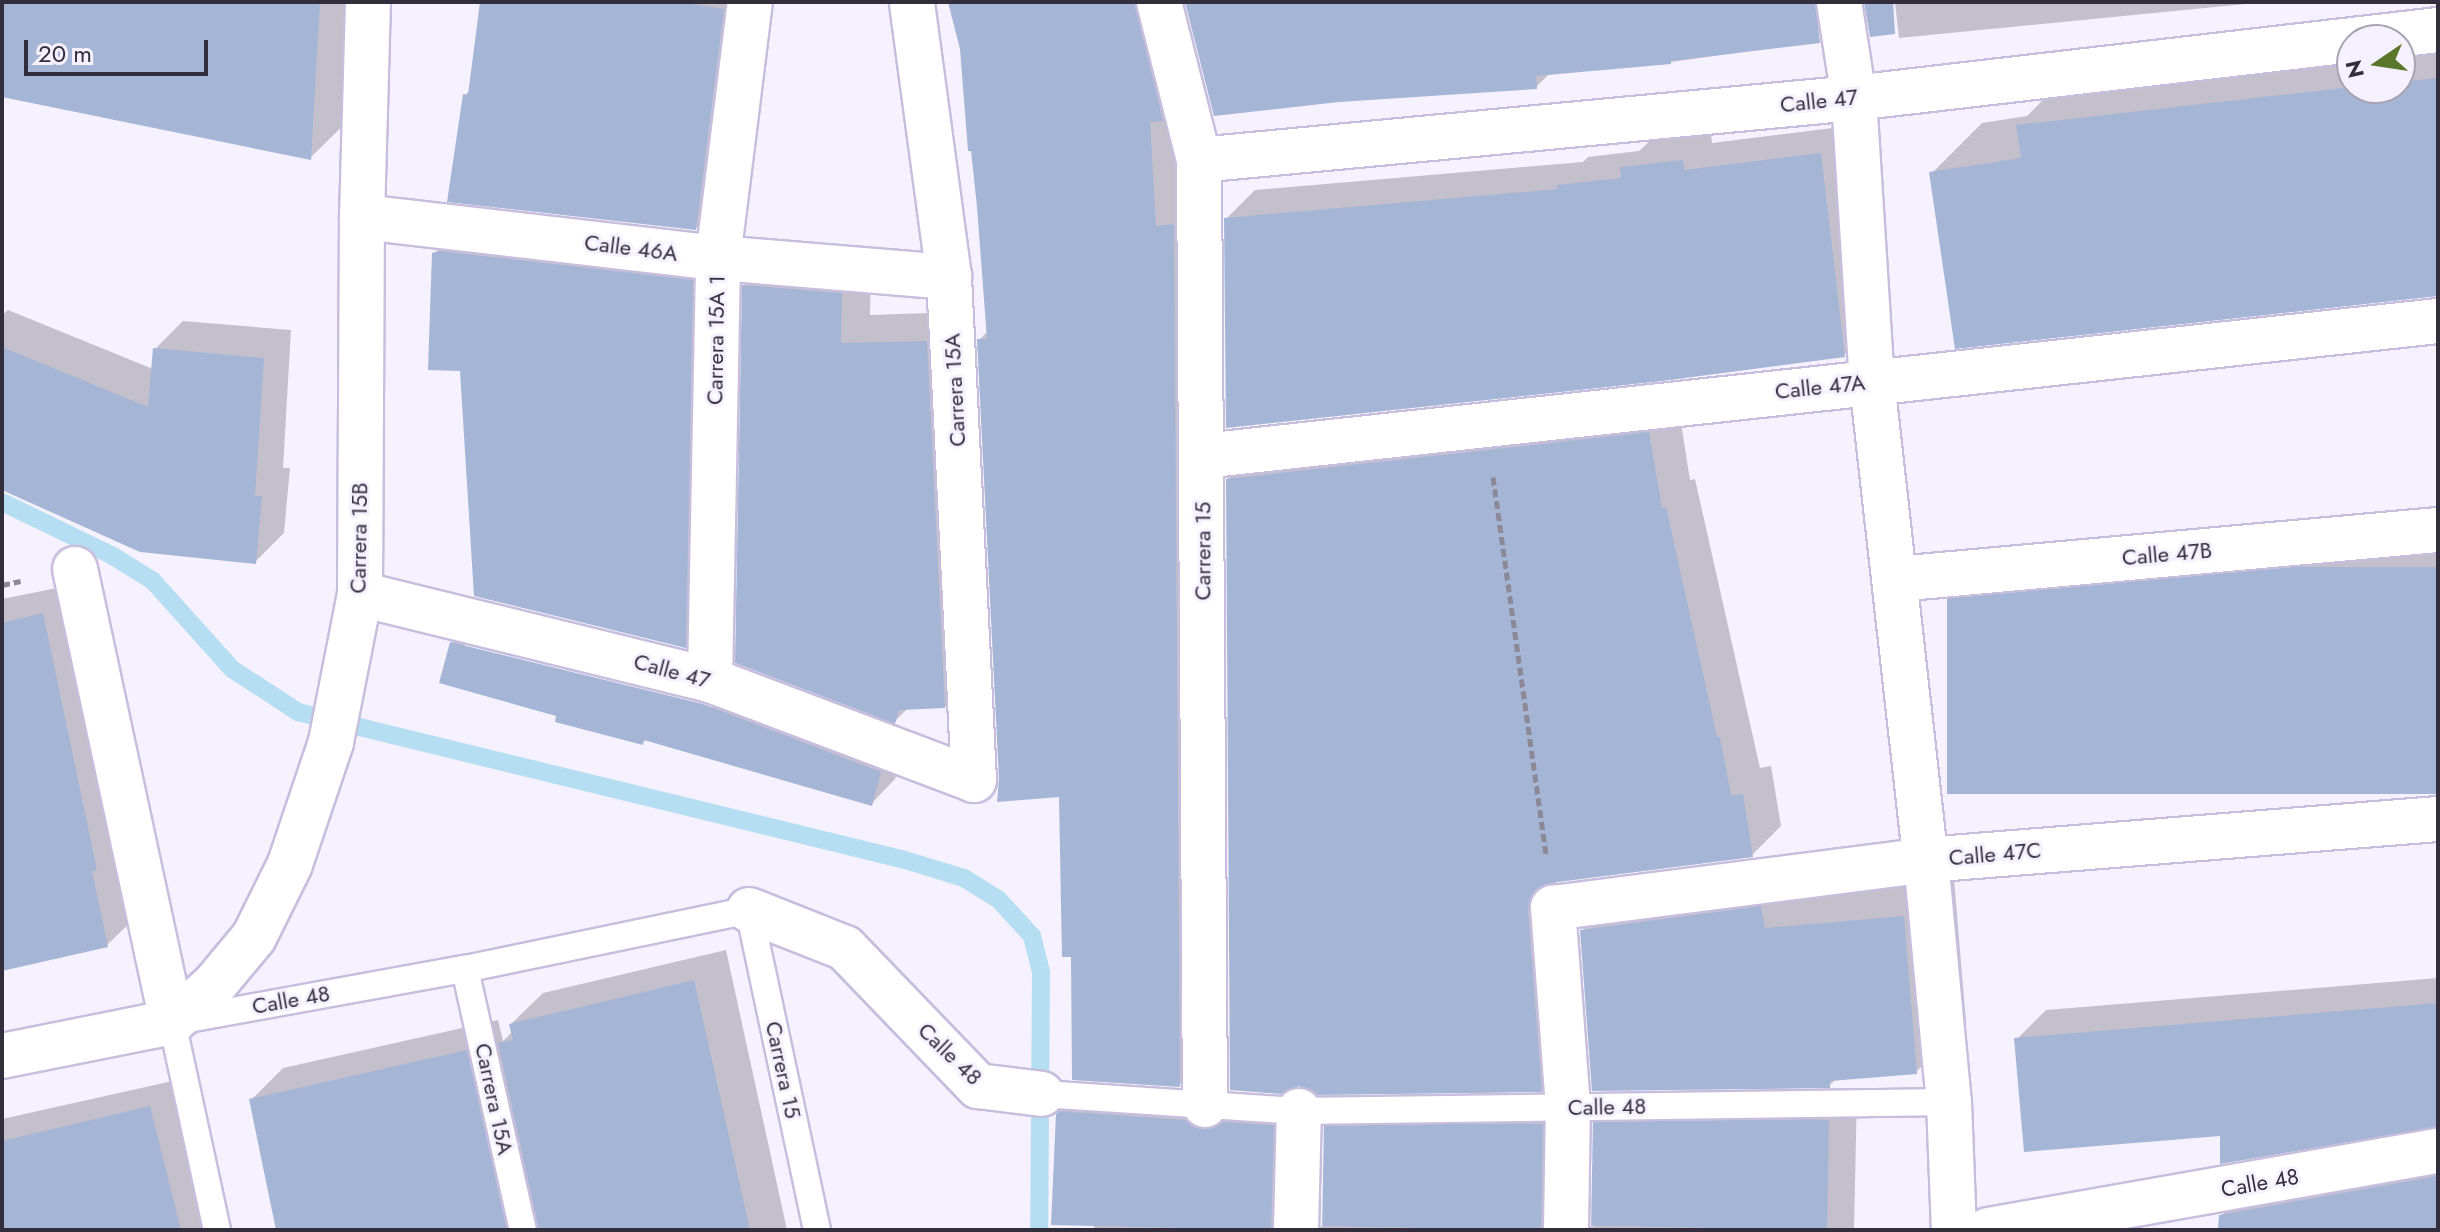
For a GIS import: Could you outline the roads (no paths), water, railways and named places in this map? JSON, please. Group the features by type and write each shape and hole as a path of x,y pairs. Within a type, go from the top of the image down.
{"street":[{"name":"Carrera 15B","path":"172,1022 214,985 254,937 290,864 331,742 360,594 362,217 368,2"},
{"name":"Carrera 15A 1","path":"710,680 718,258 750,2"},
{"name":"Carrera 15A","path":"912,2 949,277 974,780"},
{"name":"Carrera 15","path":"1159,2 1199,160 1205,1105"},
{"path":"1839,2 1854,98 1872,382 1897,579 1949,1102 1954,1230"},
{"name":"Calle 47","path":"1199,160 1854,98 2438,30"},
{"name":"Calle 46A","path":"362,217 718,258 949,277"},
{"name":"Calle 47A","path":"1203,456 2438,321"},
{"name":"Calle 47B","path":"1897,579 2438,530"},
{"path":"75,569 172,1022"},
{"name":"Calle 47","path":"360,594 710,680 974,780"},
{"name":"Calle 47C","path":"1568,1107 1553,908 1926,860 2438,819"},
{"name":"Calle 48","path":"749,910 845,948 978,1086 1042,1094"},
{"name":"Calle 48","path":"2,1056 172,1022"},
{"path":"1566,1230 1568,1107"},
{"path":"1296,1230 1299,1111"},
{"name":"Calle 48","path":"2005,1229 2438,1151"}],"lane":[{"name":"Calle 48","path":"172,1022 465,969 749,910"},
{"name":"Carrera 15","path":"749,910 817,1230"},
{"name":"Carrera 15A","path":"465,969 523,1230"},
{"path":"172,1022 217,1230"},
{"name":"Calle 48","path":"1042,1094 1299,1111 1949,1102"}],"waterway":[{"path":"2,502 113,556 153,581 232,669 298,712 905,860 964,878 998,899 1032,936 1041,972 1039,1230"}]}
